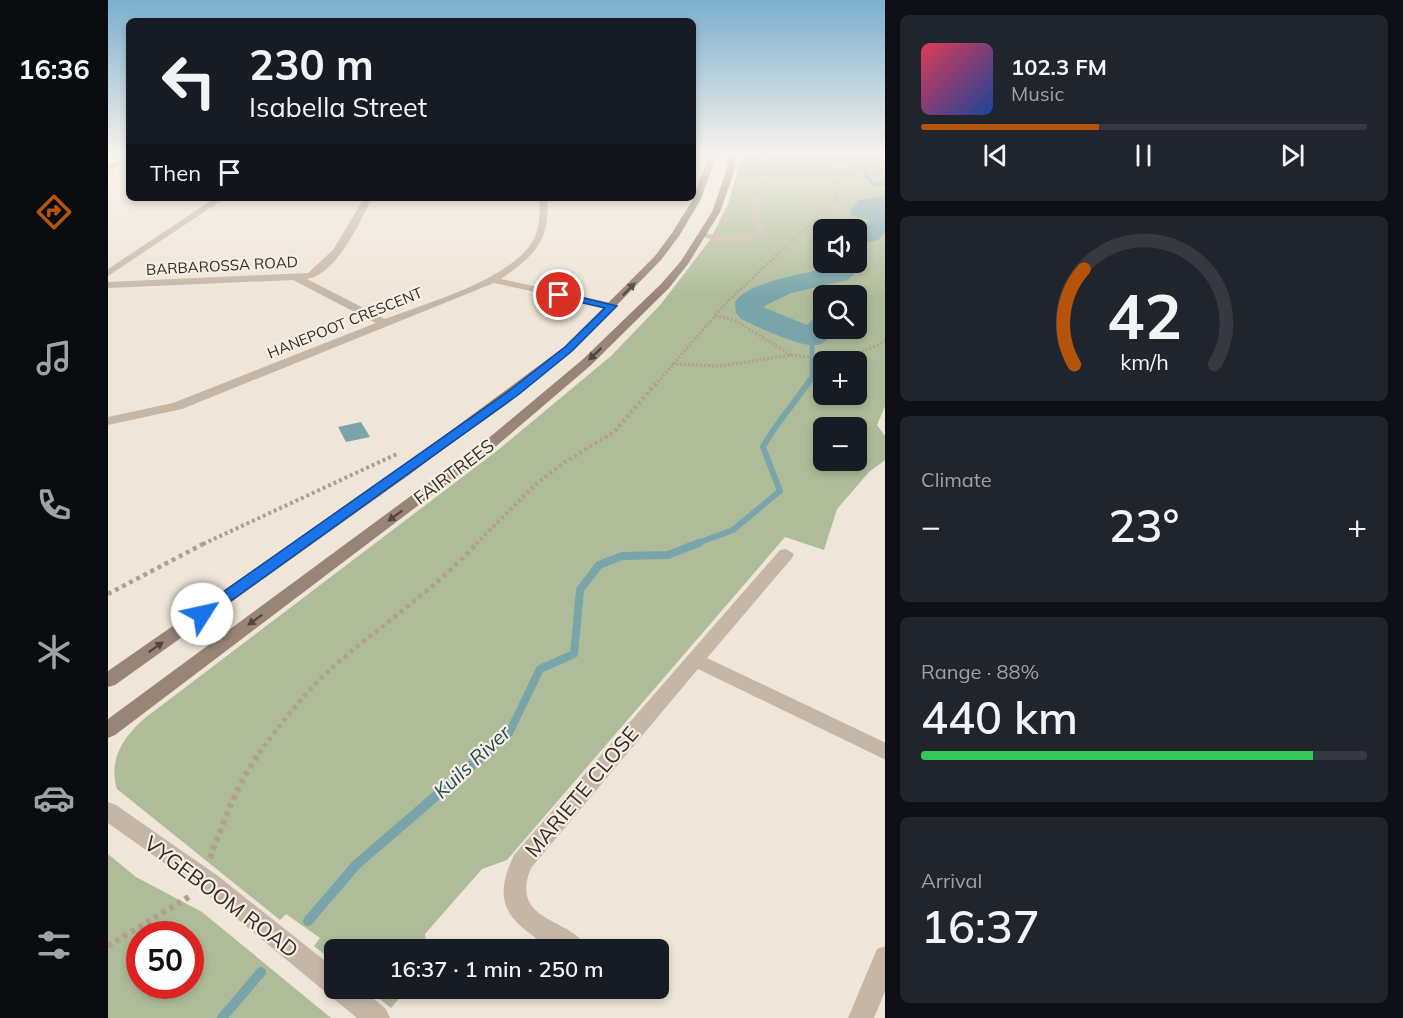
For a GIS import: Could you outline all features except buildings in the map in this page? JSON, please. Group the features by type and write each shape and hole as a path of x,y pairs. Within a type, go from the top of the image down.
{"main road":[{"name":"FAIRTREES","path":"108,680 408,469 514,392 568,349 658,258 695,203"},
{"name":"FAIRTREES","path":"108,730 489,446 586,363 665,286 703,235 719,203"}],"street":[{"path":"108,273 214,203"},
{"name":"BARBAROSSA ROAD","path":"108,285 310,276 322,268 334,253 365,203"},
{"name":"HANEPOOT CRESCENT","path":"108,421 177,406 493,280 532,249 542,234 546,221 544,203"},
{"path":"297,278 386,324"},
{"path":"493,280 612,306"},
{"name":"MARIETE CLOSE","path":"559,939 532,921 516,900 514,884 522,862 786,554"},
{"path":"695,660 885,752"},
{"name":"VYGEBOOM ROAD","path":"108,811 210,884 324,976"},
{"path":"861,1018 885,958"},
{"path":"354,999 377,1018"}],"lane":[{"path":"703,235 741,239 758,235 761,231 756,216 757,203"}],"path":[{"path":"108,946 210,884 210,858 229,806 251,764 291,710 334,666 414,603 461,561 497,521 535,485 565,462 614,432 715,315 833,203"},
{"path":"715,315 736,321 791,355"},
{"path":"867,352 885,340"},
{"path":"672,364 720,366 791,355 813,358"},
{"path":"108,594 224,534 361,469 404,452"}],"green space":[{"path":"728,203 885,203 885,406 877,425 885,436 885,460 869,472 837,509 824,550 785,537 507,860 482,869 425,934 426,939 324,939 324,954 314,946 320,938 286,914 280,920 117,789 114,768 119,750 130,733 145,718 498,450 611,356 661,304 710,240"},
{"path":"108,854 136,877 202,912 331,1018 108,1018"},
{"path":"380,999 399,999 391,1008"}],"water":[{"path":"361,422 370,437 346,442 338,427"}],"waterway":[{"name":"Kuils River","path":"867,235 884,220 878,215 861,211 867,205 883,203"},
{"name":"Kuils River","path":"813,336 751,313 749,302 782,287 839,273"},
{"name":"Kuils River","path":"809,382 812,378 812,337"},
{"name":"Kuils River","path":"695,544 733,530 780,491 763,447 810,380"},
{"name":"Kuils River","path":"486,753 509,733 540,669 574,654 580,590 599,565 622,556 668,555 699,543"},
{"name":"Kuils River","path":"308,921 356,865 488,751"},
{"name":"Kuils River","path":"222,1018 261,972"}],"route":[{"path":"202,614 514,392 568,349 612,306 559,295"}]}
